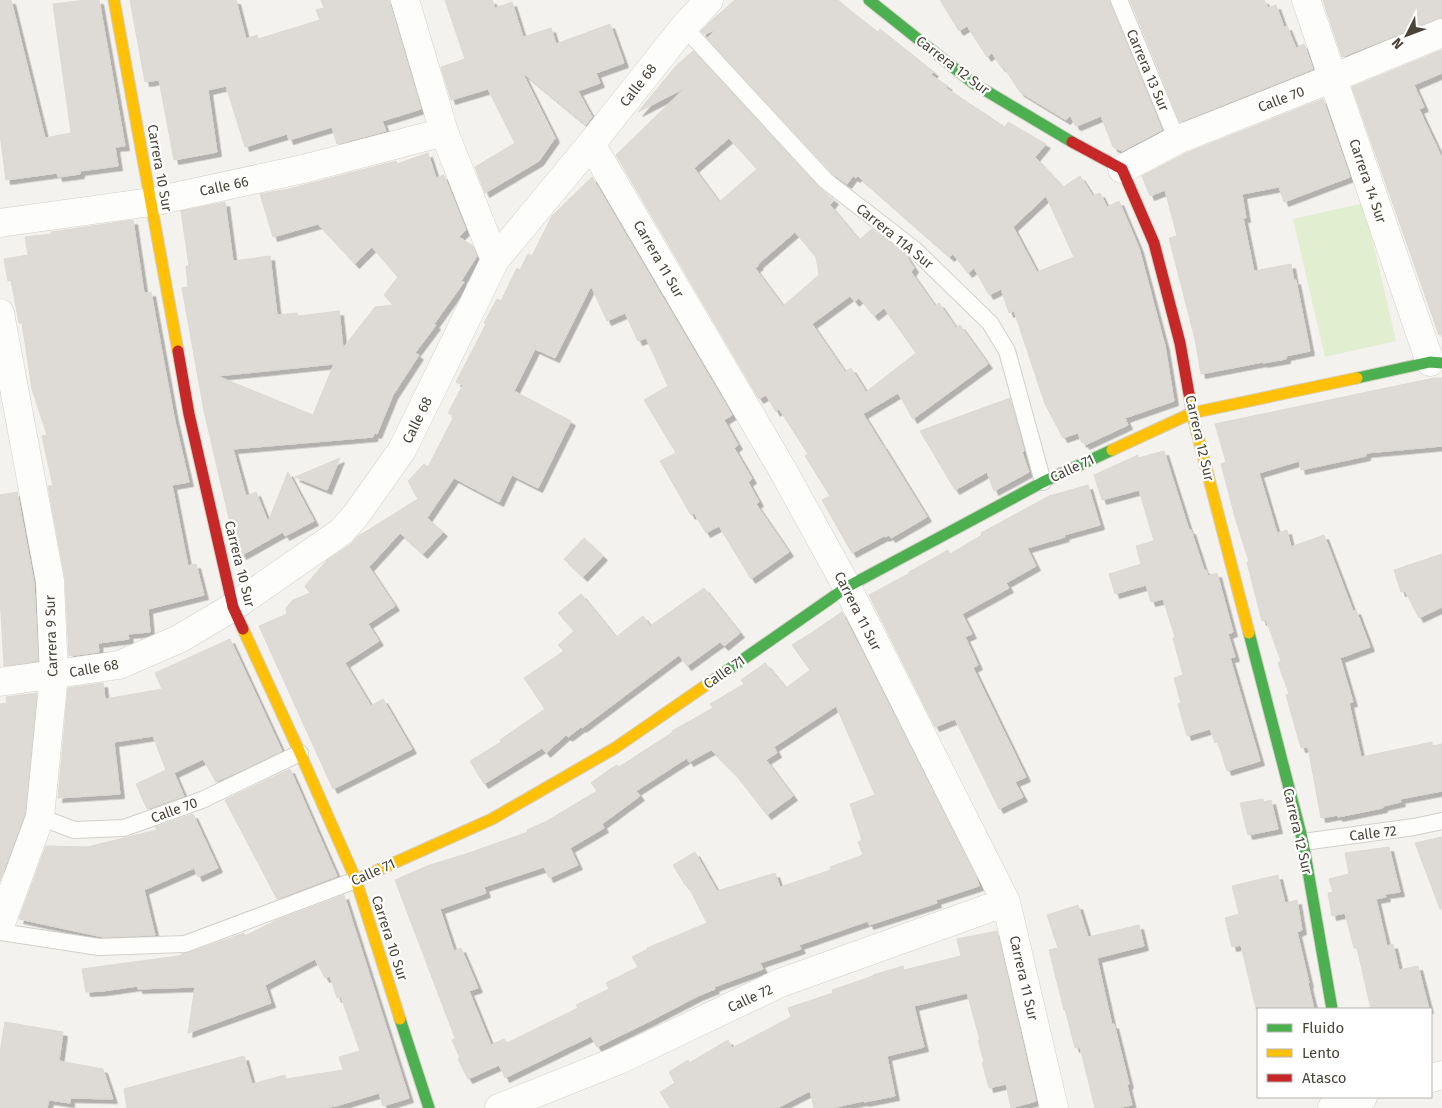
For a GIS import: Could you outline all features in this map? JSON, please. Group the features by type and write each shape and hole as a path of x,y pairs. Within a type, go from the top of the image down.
{"street":[{"name":"Carrera 10 Sur","path":"114,0 189,414 233,607 356,880 429,1108"},
{"path":"405,0 444,132 495,260"},
{"name":"Calle 68","path":"0,682 119,665 179,639 233,607 341,532 356,515 402,450 495,260 684,27 709,0"},
{"name":"Carrera 12 Sur","path":"869,0 973,83 1122,169 1154,243 1180,343 1192,413 1303,842 1332,1008"},
{"name":"Carrera 14 Sur","path":"1306,0 1436,363"},
{"name":"Calle 70","path":"1122,169 1177,140 1442,33"},
{"name":"Calle 66","path":"0,223 151,202 303,169 444,132"},
{"name":"Carrera 11 Sur","path":"591,144 781,467 847,587 1006,902 1054,1108"},
{"name":"Carrera 9 Sur","path":"0,314 50,581 54,675 40,817 0,926"},
{"name":"Calle 71","path":"356,880 492,819 615,748 847,587 1042,482 1192,413 1436,363"},
{"name":"Calle 72","path":"499,1108 619,1060 780,983 1006,902"}],"lane":[{"name":"Carrera 13 Sur","path":"1119,0 1177,140"},
{"name":"Carrera 11A Sur","path":"684,27 826,181 914,249 990,323 1007,351 1042,482"},
{"name":"Calle 70","path":"40,817 74,830 124,828 202,800 300,753"},
{"name":"Calle 72","path":"1303,842 1414,827 1442,821"},
{"name":"Calle 71","path":"0,932 99,947 185,944 356,880"}],"green space":[{"path":"1364,203 1396,341 1325,357 1293,219"}],"building":[{"path":"0,0 11,0 45,138 71,133 53,4 99,0 125,146 115,147 118,166 80,171 80,174 58,177 57,173 6,180 0,134"},
{"path":"130,0 236,0 246,39 257,35 258,39 320,20 316,10 324,8 321,0 390,0 421,109 382,121 386,131 337,144 332,127 289,140 287,134 245,147 226,86 208,90 217,152 174,160 159,80 145,82"},
{"path":"445,0 492,0 495,8 512,2 523,37 551,28 556,44 610,24 624,63 596,73 600,83 578,91 592,117 586,125 522,72 555,138 539,161 485,193 475,167 515,143 488,89 451,100 441,67 465,59"},
{"path":"735,0 838,0 878,32 880,29 934,72 931,75 948,86 946,88 1005,127 1008,122 1046,144 1035,157 1063,187 1080,176 1093,196 1100,193 1107,207 1119,201 1139,248 1165,346 1174,401 1125,418 1128,425 1085,445 1084,442 1082,443 1078,433 1063,438 1045,404 1014,311 1009,313 1001,289 989,295 974,268 968,273 953,254 950,257 858,176 855,178 853,176 847,184 833,174 707,38 716,30 704,34 701,31","holes":["1046,196 1074,257 1037,272 1013,227"]},
{"path":"940,0 1109,0 1162,130 1122,151 1113,147 1101,116 1077,126 1070,115 1066,120 1020,92 992,53 987,57 967,26 959,31"},
{"path":"1130,0 1264,0 1268,8 1276,5 1284,27 1287,26 1296,48 1304,44 1313,69 1180,122"},
{"path":"1323,0 1442,0 1442,18 1342,57"},
{"path":"1442,50 1442,73 1414,85 1424,107 1419,109 1442,158 1442,334 1439,335 1352,87"},
{"path":"693,51 819,188 834,200 830,205 859,240 872,229 905,254 914,268 911,272 935,306 939,303 956,328 960,325 988,364 913,419 898,393 863,414 881,443 877,446 882,444 927,517 891,538 889,535 884,536 852,553 822,500 830,496 805,456 808,454 779,409 776,412 766,395 759,399 616,155 685,88 638,112 676,66","holes":["729,138 757,169 719,202 694,168","795,232 816,257 819,275 783,306 755,268","850,296 855,302 859,298 874,316 884,308 916,353 866,392 851,368 845,372 812,324"]},
{"path":"1323,99 1350,177 1284,202 1279,187 1242,194 1246,218 1243,218 1254,271 1291,264 1310,351 1286,356 1286,359 1201,374 1195,339 1169,238 1177,236 1165,190 1150,196 1142,176 1184,154"},
{"path":"428,153 436,178 444,175 466,230 459,237 473,246 477,256 461,281 464,282 415,353 419,355 393,395 377,434 374,433 373,437 233,449 246,496 256,492 268,522 288,472 314,521 285,536 283,532 242,555 234,540 204,411 182,288 188,287 186,266 189,266 181,211 225,202 233,261 270,256 277,315 297,313 298,316 339,311 343,348 375,307 393,305 384,295 398,277 372,247 355,264 318,224 273,237 260,194 289,189 396,161 397,164","holes":["334,364 313,415 217,376"]},
{"path":"592,177 732,415 724,420 738,445 734,448 752,479 748,482 759,502 756,504 789,552 751,579 719,526 706,533 694,513 691,515 660,461 676,453 644,400 668,386 646,338 638,341 625,313 607,321 591,286 555,358 535,349 514,391 571,421 538,488 512,475 499,502 454,478 427,518 443,532 423,554 400,533 369,567 395,606 368,624 379,641 345,663 371,706 383,699 412,749 333,789 259,626 287,614 286,608 293,600 310,593 305,586 327,560 350,545 357,537 418,499 408,481 424,464 428,467 454,416 448,413 463,385 456,382 486,324 484,323 497,299 501,301 517,268 520,270 528,254 532,256 552,216"},
{"path":"133,220 144,293 151,292 174,417 189,482 172,485 188,566 196,564 204,595 148,609 150,632 128,634 129,639 98,643 99,652 69,656 65,578 48,486 53,486 42,436 47,435 32,389 22,323 19,323 11,280 8,281 4,259 28,255 25,237"},
{"path":"1434,378 1442,378 1442,446 1366,453 1366,456 1301,470 1299,461 1259,473 1277,533 1287,530 1291,547 1324,535 1353,611 1356,610 1370,647 1340,658 1353,702 1349,703 1361,757 1432,742 1432,746 1442,744 1442,791 1400,799 1401,802 1383,806 1383,808 1338,817 1338,815 1321,818 1308,747 1301,748 1286,695 1289,694 1278,663 1281,661 1266,620 1262,621 1247,562 1249,562 1221,464 1226,462 1215,424"},
{"path":"1010,398 1024,451 1022,452 1029,472 994,491 987,472 955,490 920,431"},
{"path":"1164,451 1204,570 1206,570 1208,576 1217,573 1233,632 1228,634 1235,657 1230,658 1260,761 1227,771 1218,742 1215,743 1210,729 1187,736 1178,704 1181,703 1174,678 1183,675 1173,638 1175,637 1163,599 1151,602 1146,585 1115,594 1109,574 1141,564 1136,546 1154,541 1139,490 1102,500 1094,475 1138,455 1138,458"},
{"path":"340,458 327,490 295,477"},
{"path":"1088,485 1100,525 1027,548 1036,566 1006,583 1009,588 962,614 972,634 965,637 978,665 973,668 1026,777 1015,782 1023,797 999,809 955,719 935,727 869,595 948,550 950,554 982,535 981,533 1049,496"},
{"path":"17,492 34,583 38,661 4,666 0,596 0,495"},
{"path":"584,538 603,556 583,577 564,559"},
{"path":"1442,554 1442,607 1419,618 1405,591 1401,592 1394,570"},
{"path":"704,588 740,633 724,646 720,642 687,666 679,655 582,728 568,737 566,735 546,753 542,748 484,784 470,761 501,742 500,740 545,709 524,678 564,651 558,645 574,631 558,613 581,594 616,637 643,616 650,626"},
{"path":"842,612 976,876 979,886 936,900 937,903 869,925 868,921 799,945 801,949 760,963 763,969 714,987 715,989 597,1047 591,1036 505,1078 499,1065 468,1079 458,1059 460,1058 452,1040 455,1038 395,880 427,866 528,832 527,830 547,821 597,791 591,783 610,769 617,765 619,767 672,731 713,708 710,704 744,684 741,680 765,663 786,688 810,670 792,645","holes":["836,706 875,795 850,804 862,840 858,842 863,855 830,867 831,870 780,887 775,873 717,891 695,852 673,865 685,885 687,884 707,923 647,948 632,957 638,967 606,983 609,989 576,1005 578,1008 507,1043 504,1039 491,1045 469,991 478,988 461,948 454,951 440,909 486,893 484,887 544,867 549,878 578,865 570,848 604,828 602,824 640,796 636,791 687,758 689,762 711,750 736,775 767,815 793,796 766,760 777,753 774,747"]},
{"path":"230,639 282,751 216,782 203,759 174,773 184,796 147,809 136,784 166,770 153,736 114,742 120,794 58,798 68,688 103,683 105,699 162,689 155,673"},
{"path":"37,693 25,813 0,881 0,704 7,703 6,697"},
{"path":"290,769 337,876 277,899 225,800"},
{"path":"1263,799 1264,802 1271,800 1278,829 1248,835 1240,803"},
{"path":"193,814 218,868 198,877 194,868 144,890 155,935 103,937 19,919 46,846 87,847 157,830 155,827"},
{"path":"1442,837 1442,909 1440,909 1415,843"},
{"path":"1389,847 1400,892 1385,894 1386,897 1376,899 1387,946 1393,944 1399,970 1418,966 1429,1008 1371,1008 1357,948 1354,948 1345,913 1332,916 1328,893 1333,892 1329,879 1349,874 1345,853"},
{"path":"1278,875 1285,903 1297,900 1302,930 1297,932 1314,1008 1256,1009 1241,945 1232,947 1225,918 1239,914 1232,886"},
{"path":"344,895 409,1098 383,1106 379,1093 336,1106 321,1108 127,1108 124,1089 244,1056 252,1084 285,1075 286,1079 343,1070 339,1057 360,1051 341,997 337,998 330,976 325,978 315,959 265,985 271,1003 188,1033 195,987 138,989 138,986 86,992 82,969 185,955 181,954 244,933 245,936 277,920"},
{"path":"1078,905 1088,937 1139,925 1144,946 1097,958 1112,1025 1114,1024 1129,1084 1127,1085 1132,1105 1117,1108 1095,1108 1080,1047 1075,1048 1064,1010 1049,950 1058,948 1047,915"},
{"path":"997,931 1036,1101 1011,1108 1006,1084 989,1088 982,1062 984,1062 978,1040 980,1040 967,993 914,1006 924,1047 887,1056 895,1096 832,1108 814,1108 810,1091 777,1108 670,1108 660,1092 675,1083 669,1072 688,1060 689,1063 728,1040 732,1048 791,1017 788,1008 833,993 832,990 873,975 903,966 904,970 961,956 957,939"},
{"path":"5,1022 63,1032 59,1061 103,1069 113,1099 70,1098 70,1103 49,1100 47,1108 0,1108 0,1053"}],"traffic: fast":[{"path":"869,0 973,83 1072,142"},
{"path":"1357,378 1430,362 1442,363"},
{"path":"712,681 847,587 1043,482 1112,450"},
{"path":"1249,633 1303,842 1332,1008"},
{"path":"400,1019 429,1108"}],"traffic: slow":[{"path":"114,0 178,351"},
{"path":"1112,450 1192,413 1357,378"},
{"path":"1189,394 1192,413 1249,633"},
{"path":"243,629 356,880 400,1019"},
{"path":"356,880 492,819 615,748 712,681"}],"traffic: jam":[{"path":"1072,142 1122,169 1154,243 1180,343 1189,394"},
{"path":"178,351 189,414 233,607 243,629"}]}
